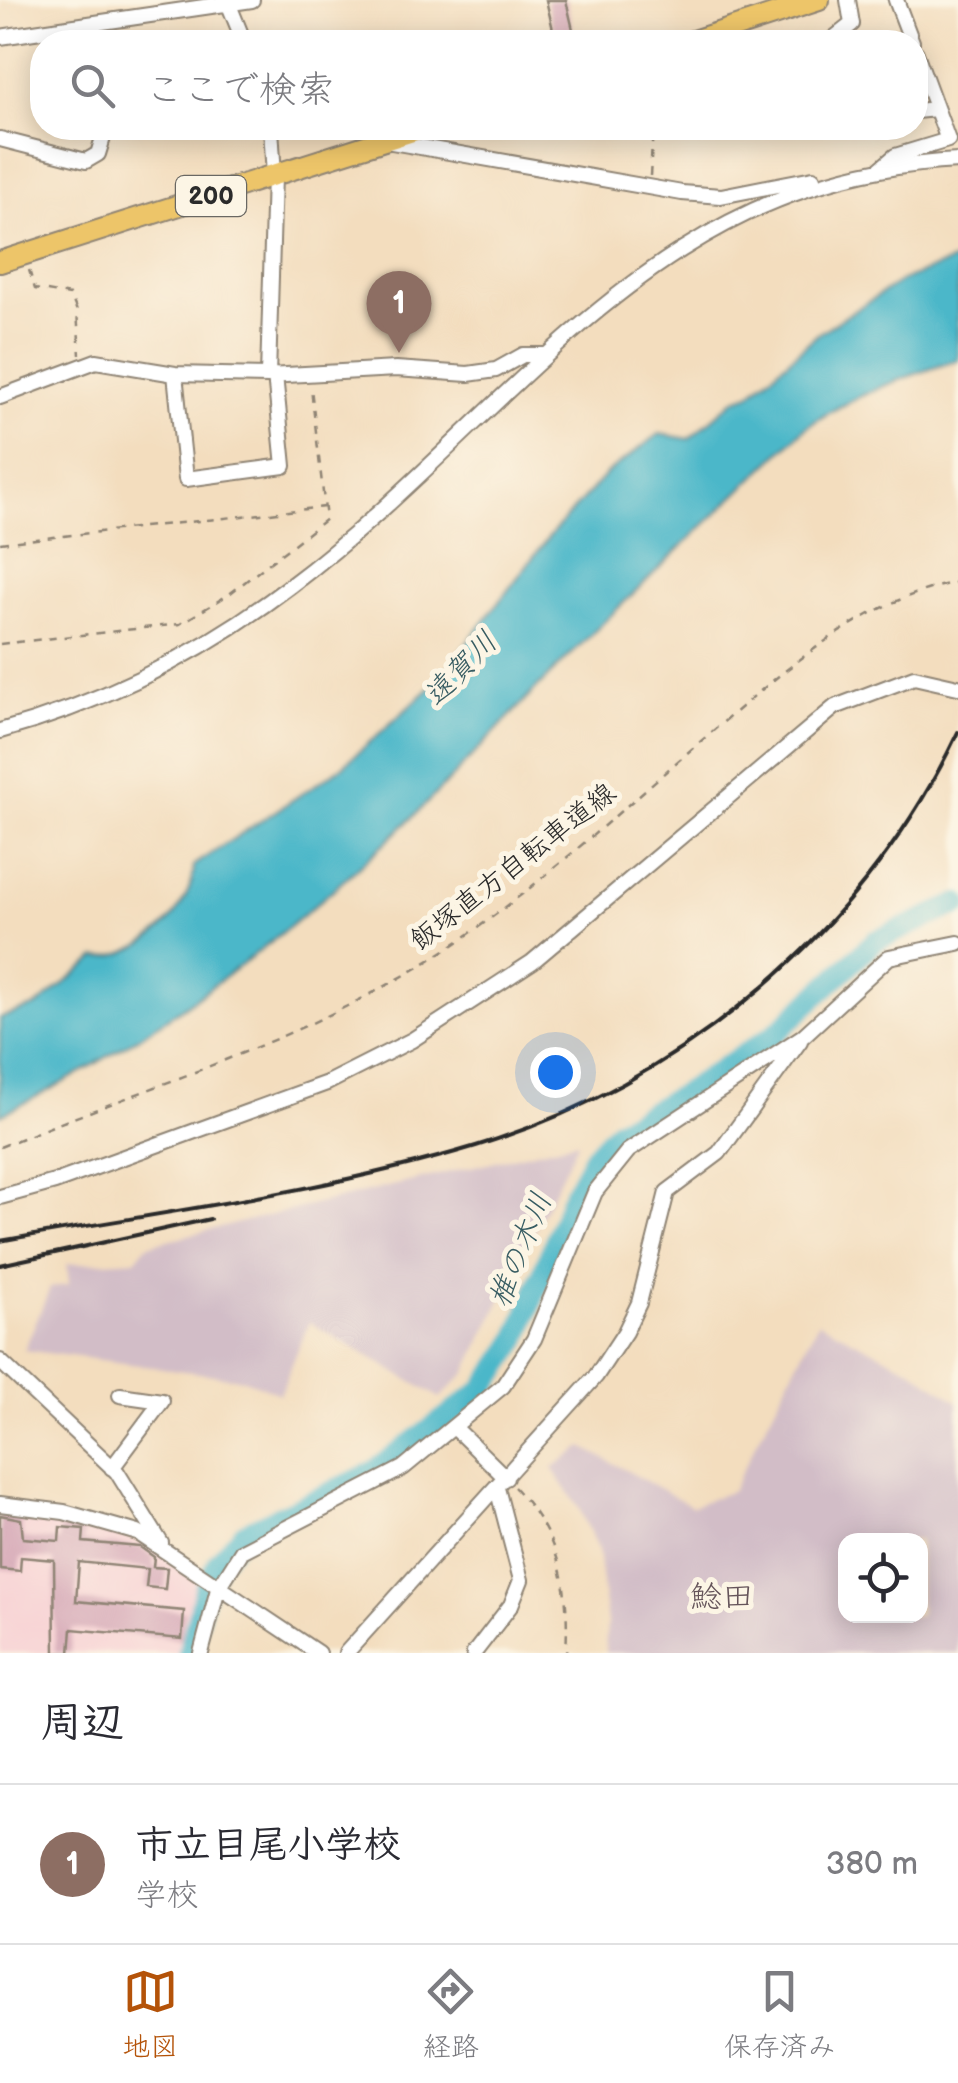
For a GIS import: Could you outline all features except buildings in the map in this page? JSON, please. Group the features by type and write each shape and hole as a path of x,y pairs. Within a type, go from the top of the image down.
{"highway":[{"path":"727,30 818,0"},
{"name":"200","path":"0,262 382,140"}],"street":[{"path":"40,30 252,0"},
{"path":"844,30 852,24 848,0"},
{"path":"896,0 907,30"},
{"path":"227,2 239,30"},
{"path":"0,36 30,32"},
{"path":"880,169 896,156 948,140 928,87"},
{"path":"928,110 936,109"},
{"path":"0,139 86,161 98,154 102,140"},
{"path":"175,374 186,479 284,466 272,376 271,140"},
{"path":"382,140 650,188 721,196 814,178 844,178"},
{"path":"0,731 141,679 264,605 354,532 545,355 628,284 692,240 771,200 844,178 880,169 958,161"},
{"path":"0,397 96,361 175,374 272,376 396,370 484,372 523,355 545,355"},
{"path":"0,1196 54,1182 292,1096 412,1040 532,962 836,707 914,677 958,686"},
{"path":"201,1653 218,1589 230,1566 255,1540 358,1494 402,1468 502,1386 534,1339 585,1212 611,1170 657,1130 802,1036 889,957 958,943"},
{"path":"346,1653 596,1376 639,1302 667,1192 719,1154 779,1076 802,1036"},
{"path":"0,1362 112,1468 164,1548"},
{"path":"112,1468 162,1400 120,1395"},
{"path":"455,1428 502,1483 521,1580 511,1605 474,1653"},
{"path":"0,1504 100,1520 138,1533 318,1653"}],"path":[{"path":"650,188 652,140"},
{"path":"24,254 35,288 70,295 78,311 77,344 84,364"},
{"path":"0,644 180,624 228,595 326,520 310,374"},
{"path":"0,543 325,506"},
{"name":"飯塚直方自転車道線","path":"0,1147 275,1040 408,973 528,887 762,689 838,632 895,602 958,582"},
{"path":"502,1483 535,1509 552,1537 560,1562 566,1653"}],"shaded area":[{"path":"578,1141 466,1373 440,1398 309,1322 280,1394 244,1379 24,1350 50,1288 69,1284 67,1264 135,1260 147,1245"},
{"path":"818,1322 913,1370 958,1402 958,1653 605,1653 607,1623 598,1550 579,1508 552,1468 583,1447 692,1506 732,1491"},
{"path":"0,1513 37,1514 101,1528 158,1549 197,1581 178,1653 0,1653"}],"water":[{"name":"遠賀川","path":"958,259 958,360 860,396 805,428 554,671 420,810 308,911 160,1023 55,1087 0,1115 0,1018 37,1006 96,958 131,950 162,929 185,899 194,865 342,767 438,681 548,538 606,474 659,434 689,439 735,399 750,394 819,333 901,281"}],"waterway":[{"name":"椎の木川","path":"189,1653 205,1590 218,1562 244,1533 372,1473 484,1389 517,1340 572,1197 594,1156 619,1129 680,1096 775,1034 875,941 958,904"}],"railway":[{"path":"0,1241 359,1177 476,1146 553,1118 626,1082 695,1039 760,989 819,933 873,871 919,804 958,732"},
{"path":"0,1265 210,1219"}],"place":[{"name":"市立目尾小学校","path":"399,353"}],"district":[{"name":"鯰田","path":"722,1597"}]}
